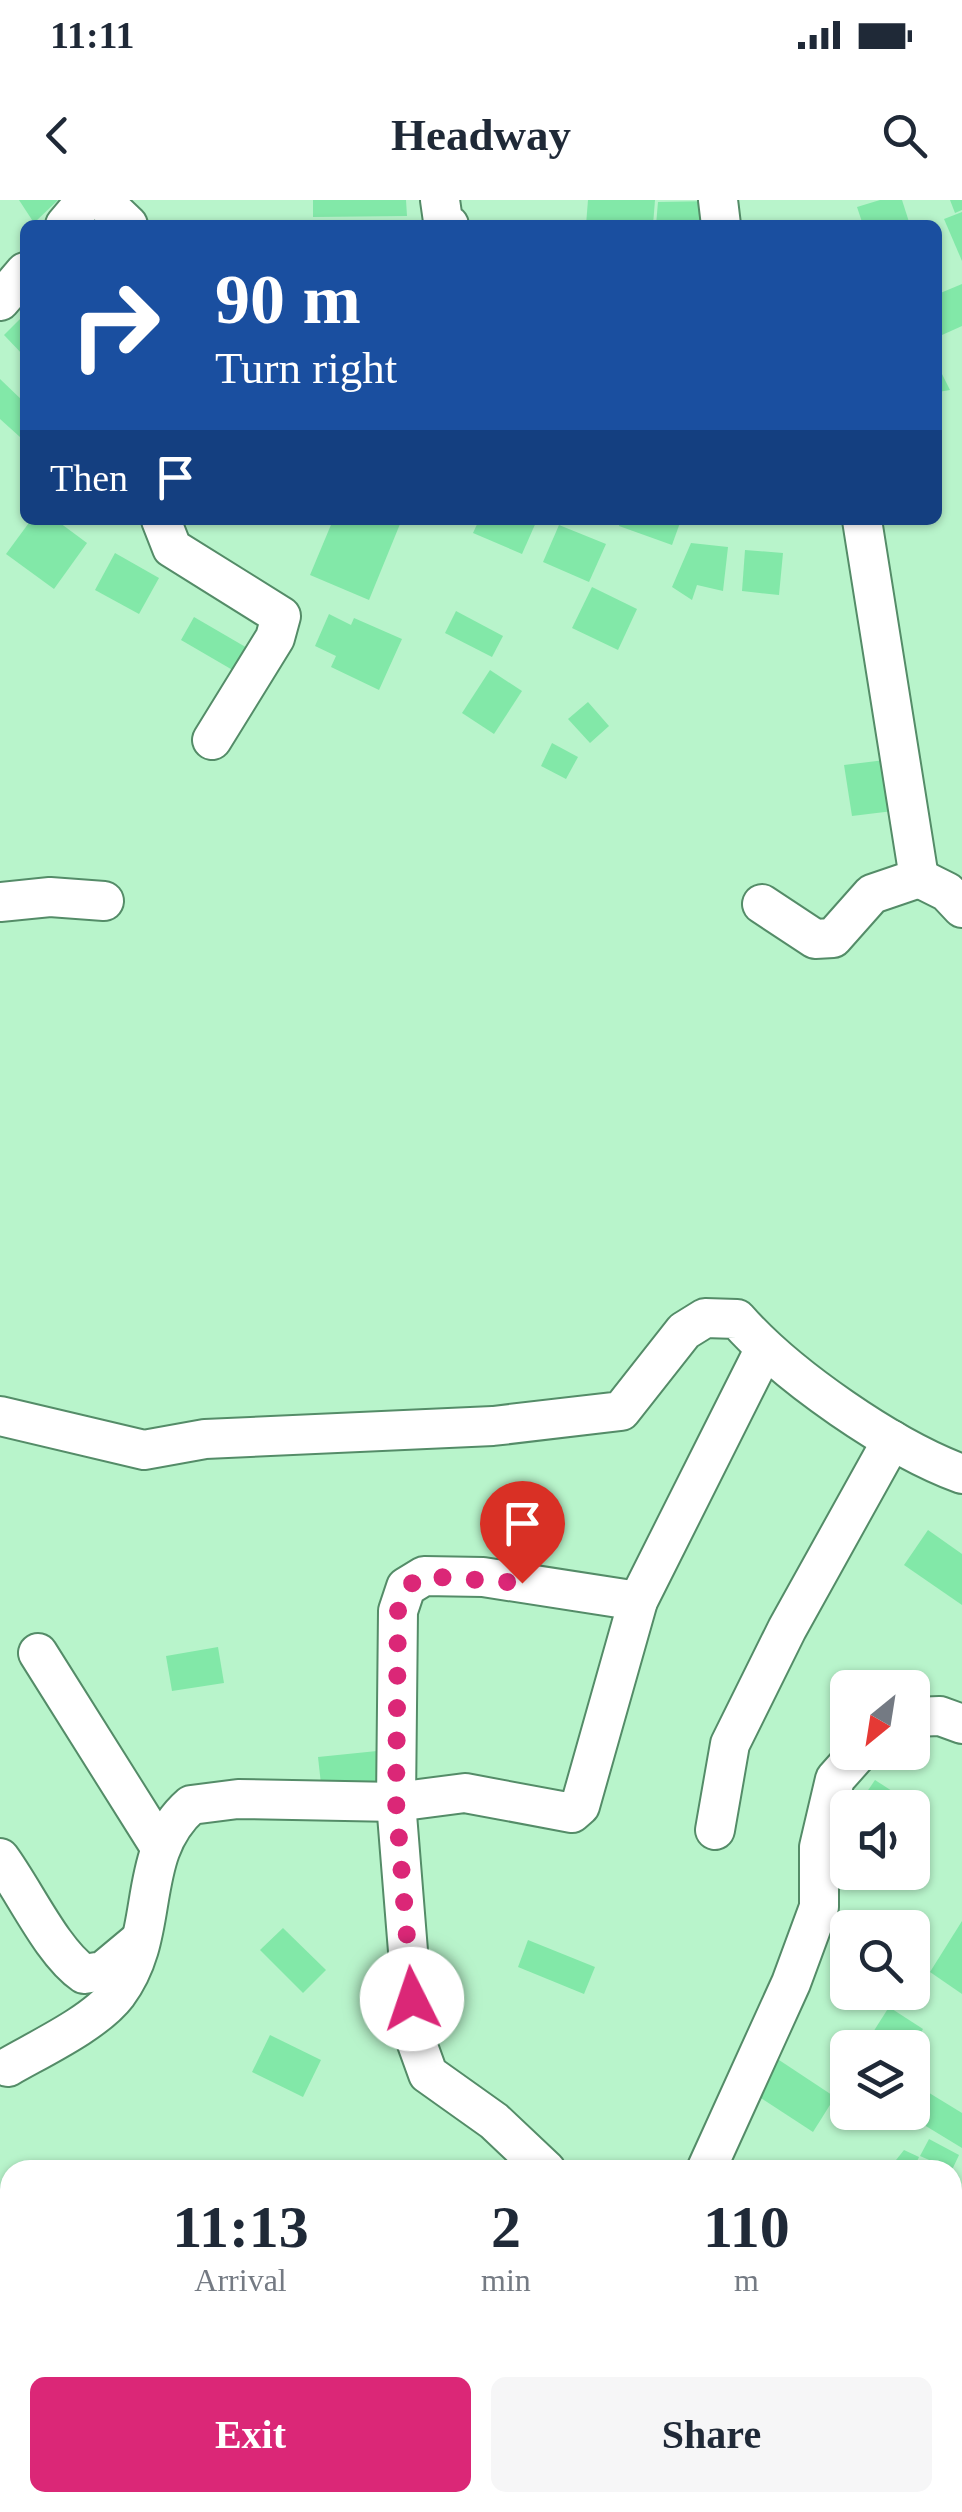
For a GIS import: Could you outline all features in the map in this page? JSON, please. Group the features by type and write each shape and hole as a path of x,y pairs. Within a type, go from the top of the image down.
{"street":[{"path":"69,220 86,200"},
{"path":"102,200 123,220"},
{"path":"0,301 20,278"},
{"path":"163,525 172,548 281,616 275,638 212,740"},
{"path":"863,525 919,878"},
{"path":"762,904 816,940 832,938 872,894 919,878 947,892 962,908"},
{"path":"0,902 50,898 104,901"},
{"path":"0,1416 144,1450 205,1439 493,1426 621,1411 684,1331 705,1318 736,1319 764,1350 892,1440 920,1458 962,1474"},
{"path":"8,2067 66,2033 116,1995 145,1936 158,1844 191,1805 238,1799 396,1802 465,1793 572,1813 586,1797 638,1601 764,1350"},
{"path":"715,1830 730,1744 787,1629 892,1440"},
{"path":"535,2160 494,2121 428,2074 415,2038 396,1802 398,1611 406,1587 424,1576 483,1577 638,1601"},
{"path":"38,1652 158,1844"},
{"path":"930,1716 962,1724"},
{"path":"710,2160 819,1907 819,1847 835,1778 842,1770"},
{"path":"0,1858 31,1900 65,1961 84,1974 103,1971 145,1936"}],"building":[{"path":"19,200 58,200 37,220 32,220"},
{"path":"313,200 406,200 407,216 313,217"},
{"path":"588,200 655,200 653,220 586,220"},
{"path":"880,200 902,200 908,220 861,220 857,207"},
{"path":"950,200 962,200 962,210 955,213"},
{"path":"714,201 714,220 656,220 658,202"},
{"path":"962,212 962,261 944,219"},
{"path":"962,284 962,326 942,335 942,292"},
{"path":"20,319 20,352 4,335"},
{"path":"942,374 950,390 942,391"},
{"path":"0,379 20,398 20,437 0,419"},
{"path":"27,525 63,525 87,543 54,589 6,554"},
{"path":"331,525 400,525 369,600 310,575"},
{"path":"477,525 535,525 522,554 473,533"},
{"path":"559,525 606,544 589,582 543,562"},
{"path":"619,525 679,525 672,545"},
{"path":"691,543 728,547 723,591 697,585 692,600 672,587"},
{"path":"745,550 783,553 779,595 742,591"},
{"path":"115,553 159,578 139,614 95,590"},
{"path":"592,587 637,609 618,650 572,628"},
{"path":"456,611 503,636 492,657 445,633"},
{"path":"329,614 351,625 354,618 402,639 379,690 331,667 336,656 315,646"},
{"path":"194,617 249,649 236,672 181,640"},
{"path":"490,670 522,691 494,734 462,713"},
{"path":"588,702 609,726 590,743 568,719"},
{"path":"552,743 578,757 566,779 541,766"},
{"path":"885,760 893,811 852,816 844,765"},
{"path":"928,1530 962,1554 962,1605 904,1565"},
{"path":"218,1647 224,1683 172,1691 166,1656"},
{"path":"377,1751 381,1788 322,1793 318,1757"},
{"path":"875,1780 890,1790 868,1790"},
{"path":"962,1921 962,1994 930,1972"},
{"path":"283,1928 326,1970 303,1993 260,1950"},
{"path":"528,1940 595,1967 584,1994 518,1967"},
{"path":"887,2010 894,2010 923,2029 922,2030 874,2030"},
{"path":"270,2035 321,2060 303,2097 252,2072"},
{"path":"773,2056 830,2094 830,2105 813,2132 750,2091"},
{"path":"930,2093 962,2113 962,2148 930,2129"},
{"path":"929,2139 959,2155 957,2160 920,2156"},
{"path":"904,2150 919,2157 918,2160 896,2160"}],"route":[{"path":"412,1999 396,1802 398,1611 406,1587 424,1576 483,1577 522,1583"}]}
